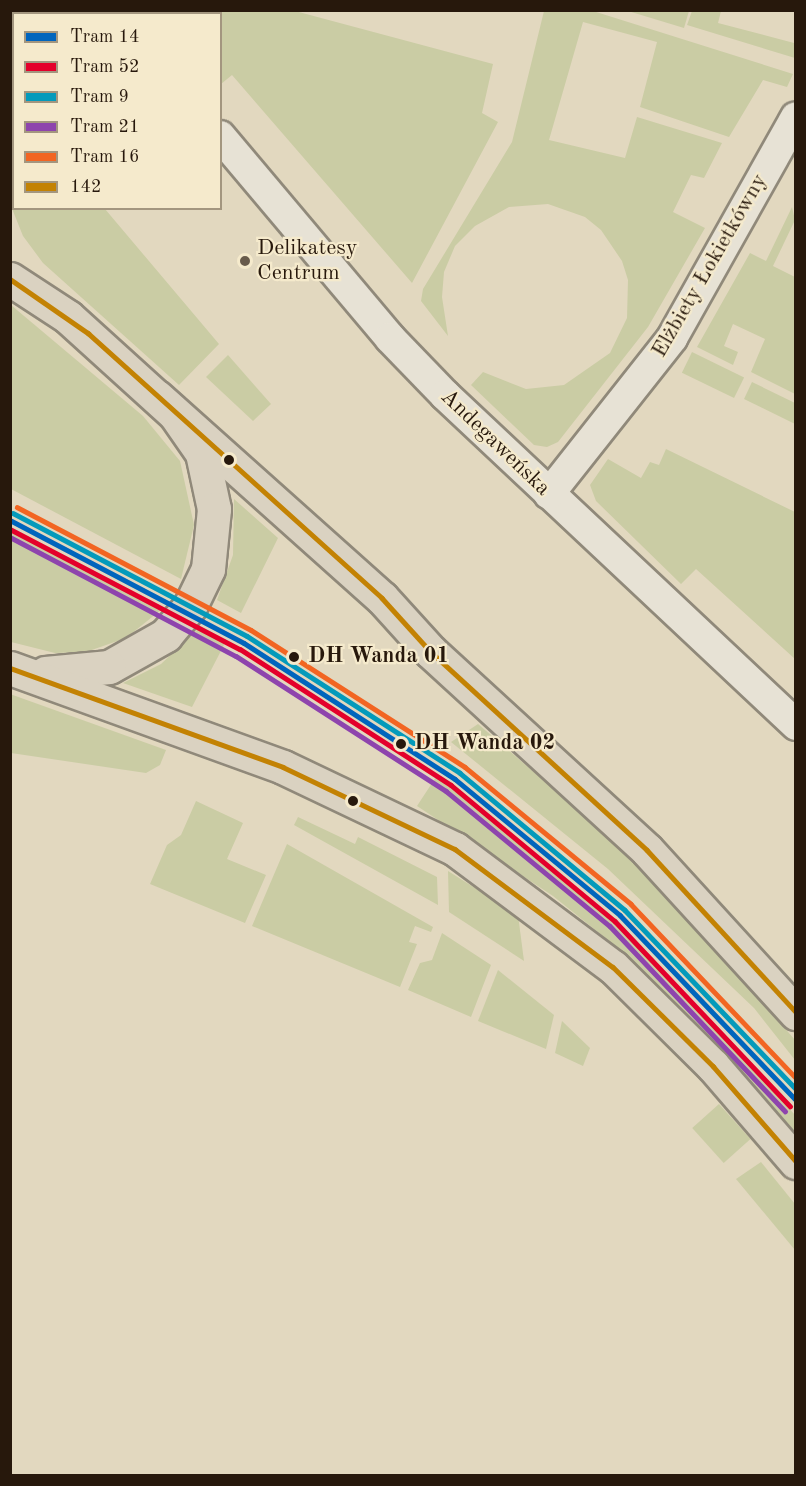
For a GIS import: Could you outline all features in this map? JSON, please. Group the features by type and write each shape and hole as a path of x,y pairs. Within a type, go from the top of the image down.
{"main road":[{"path":"10,279 60,310 382,598 430,651 647,850 795,1013"},
{"path":"10,668 71,674 117,664 166,635 196,596 212,549 212,491 196,441 158,397"},
{"path":"10,668 283,767 454,849 613,967 713,1066 795,1162"}],"street":[{"name":"Elżbiety Łokietkówny","path":"549,495 672,338 795,117"},
{"name":"Andegaweńska","path":"222,138 390,338 549,495 795,725"}],"green space":[{"path":"155,11 295,11 493,64 482,113 498,122 412,283 232,75 222,83 222,12"},
{"path":"544,11 593,11 793,74 787,87 763,80 729,137 640,107 657,42 583,22 549,140 625,158 637,117 722,143 704,178 691,175 673,212 705,228 648,327 558,442 547,447 534,445 471,385 483,372 526,389 564,385 610,353 627,318 628,280 622,261 601,230 585,217 548,204 509,207 475,226 455,246 444,272 442,297 448,336 421,301 423,289 512,142"},
{"path":"628,11 689,11 684,28"},
{"path":"692,11 721,11 718,23 794,43 795,39 795,58 687,25"},
{"path":"10,119 12,208 11,206"},
{"path":"792,207 795,220 773,266 795,277 795,394 751,372 765,339 733,324 724,346 738,352 733,365 697,347 750,253 766,261"},
{"path":"13,210 106,210 219,344 179,385 43,263 23,236"},
{"path":"11,305 143,416 180,461 194,525 181,579 11,489"},
{"path":"692,352 744,377 734,398 682,373"},
{"path":"228,355 271,404 253,421 206,377"},
{"path":"752,382 795,403 795,424 744,399"},
{"path":"666,449 795,512 795,659 696,569 681,584 596,501 590,485 608,459 641,478 650,462 659,465"},
{"path":"234,499 278,538 241,613 217,600 233,555"},
{"path":"10,531 162,609 126,638 86,652 55,653 11,642"},
{"path":"199,628 225,643 192,707 123,683 161,664"},
{"path":"10,694 166,750 160,765 146,773 11,753"},
{"path":"478,724 615,842 698,928 795,1040 795,1060 754,1008 608,869 451,742"},
{"path":"436,777 536,854 646,953 795,1115 795,1135 717,1043 629,957 553,896 417,806"},
{"path":"196,801 243,823 227,859 266,875 245,923 150,884 167,845 181,835"},
{"path":"298,817 355,844 358,837 437,877 438,905 294,825"},
{"path":"287,844 433,927 431,932 415,926 409,942 417,944 400,987 252,926"},
{"path":"448,871 518,915 524,961 449,912"},
{"path":"442,933 491,965 471,1017 408,990 420,963 432,960"},
{"path":"498,970 554,1015 546,1049 478,1021"},
{"path":"562,1021 590,1048 583,1066 555,1053"},
{"path":"719,1104 750,1139 724,1163 692,1128"},
{"path":"761,1162 795,1204 795,1250 736,1179"}],"tram line":[{"name":"16","path":"17,507 251,630 465,767 631,904 796,1078"},
{"name":"9","path":"13,513 247,636 460,773 625,910 796,1089"},
{"name":"14","path":"10,520 244,643 455,779 620,915 796,1100"},
{"name":"52","path":"10,529 240,649 451,785 615,921 790,1106"},
{"name":"21","path":"10,537 236,656 446,791 610,926 785,1111"}],"transit line":[{"name":"142","path":"10,279 88,333 382,598 430,651 647,850 796,1012"},
{"name":"142","path":"10,668 283,767 455,849 613,967 713,1066 796,1161"}],"place":[{"name":"Delikatesy Centrum","path":"245,261"},
{"name":"DH Wanda 01","path":"294,657"},
{"name":"DH Wanda 02","path":"401,744"}]}
